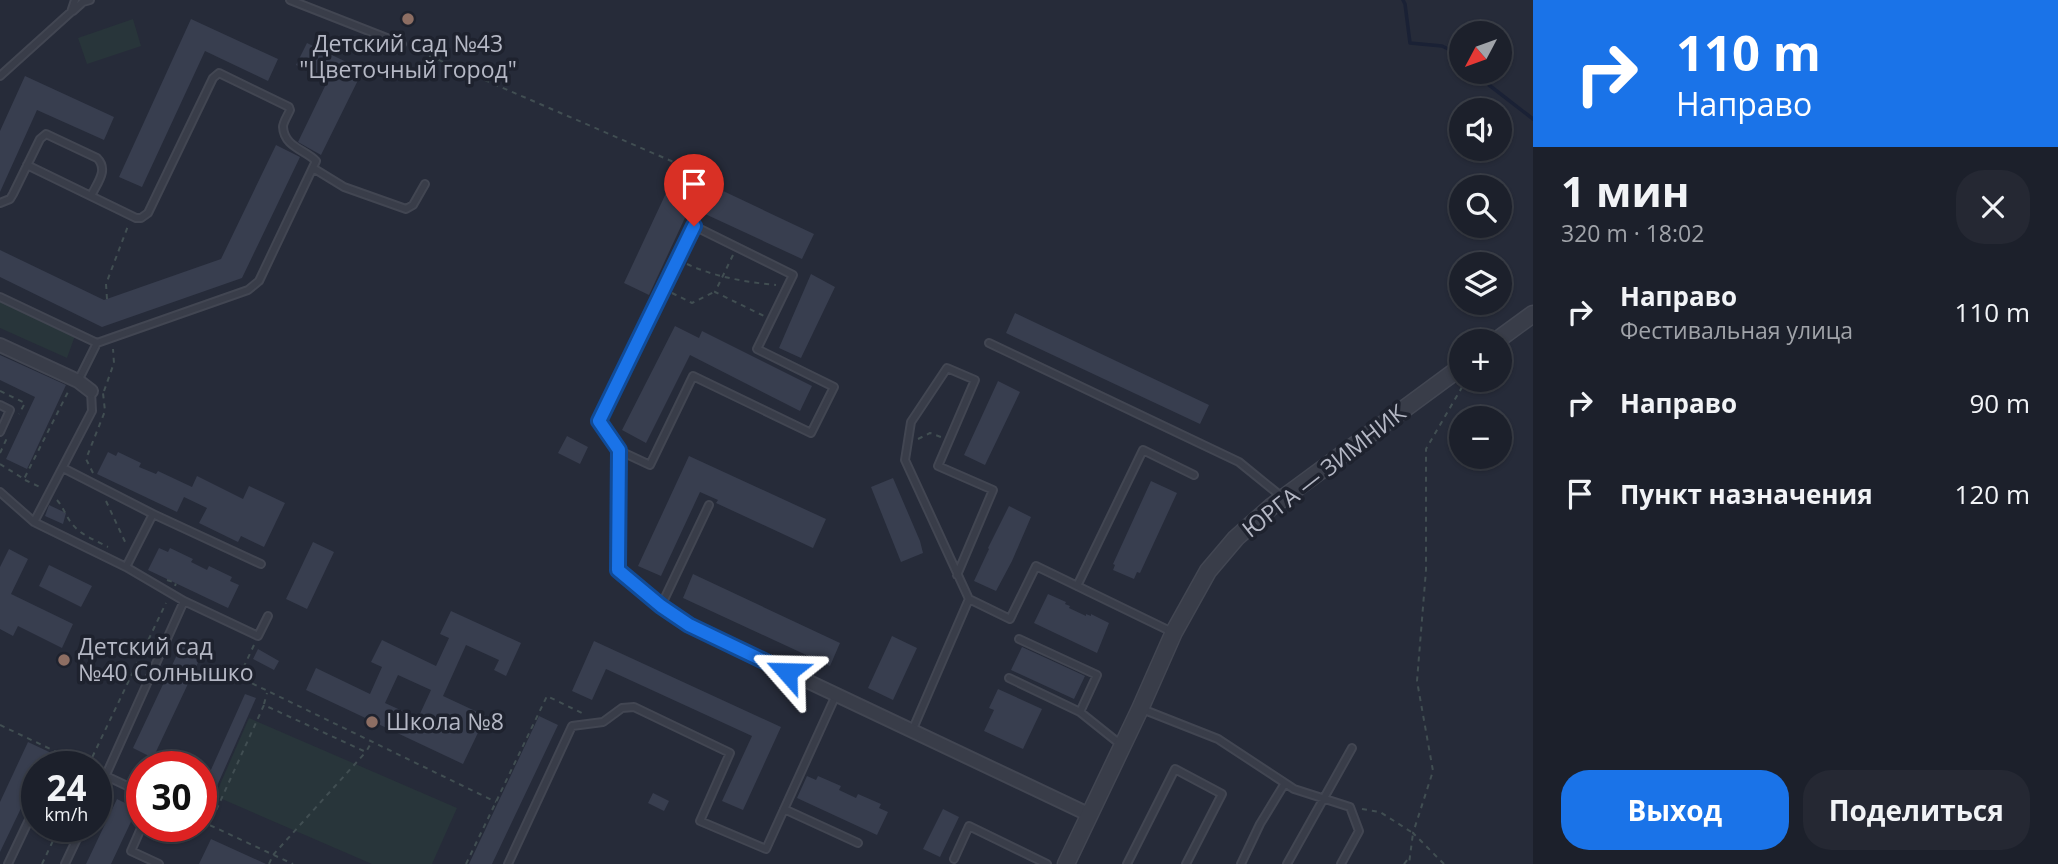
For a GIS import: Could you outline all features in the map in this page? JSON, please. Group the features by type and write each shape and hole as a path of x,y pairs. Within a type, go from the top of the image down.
{"street":[{"path":"1512,329 1533,314"},
{"path":"0,345 78,382 91,391"},
{"name":"ЮРГА — ЗИМНИК","path":"1066,864 1174,632 1208,571 1236,538 1283,498 1449,376"},
{"path":"599,421 619,450 618,570 661,606 689,625 1090,815"}],"lane":[{"path":"71,12 75,0"},
{"path":"0,76 71,12 90,0"},
{"path":"290,0 402,44"},
{"path":"0,297 97,343 253,288 259,281 316,161 293,146 284,130 289,107 219,73 213,78 148,213 141,218 27,165"},
{"path":"0,203 10,199 40,139 46,134 101,162 103,172 91,196"},
{"path":"313,168 344,187 406,209 413,205 425,184"},
{"path":"599,421 694,226 793,275 757,349 834,387 811,433 693,376 650,465 619,450"},
{"path":"78,382 97,343"},
{"path":"989,343 1239,462 1283,498"},
{"path":"957,575 993,490 938,466 975,380 947,368 911,422 905,460 957,575 969,599 1010,619 1036,566 1174,632"},
{"path":"34,522 92,411 91,391"},
{"path":"0,405 10,410 0,432"},
{"path":"1077,586 1143,450 1194,475"},
{"path":"63,468 153,514 261,564"},
{"path":"0,492 34,522 126,567 170,594 258,636 268,617"},
{"path":"661,606 709,505"},
{"path":"126,567 153,514"},
{"path":"912,730 969,599"},
{"path":"112,763 184,601"},
{"path":"1018,639 1097,675 1080,712"},
{"path":"1009,678 1080,712 1122,746"},
{"path":"509,864 572,726 603,722 622,708 634,707 730,753 700,821 766,849 836,695"},
{"path":"1140,709 1218,739 1294,789 1350,807 1359,831 1341,864"},
{"path":"1287,864 1352,748"},
{"path":"1127,864 1175,769 1222,794 1185,864"},
{"path":"1241,864 1260,824 1285,783"},
{"path":"784,809 858,843"},
{"path":"954,859 969,826 1048,864"},
{"path":"8,864 21,837"},
{"path":"65,864 75,842"},
{"path":"135,842 131,851 159,864"}],"path":[{"path":"402,44 715,180"},
{"path":"107,299 106,284 133,216"},
{"path":"663,289 692,303 715,292 737,247"},
{"path":"678,260 708,274 747,282 788,286"},
{"path":"715,292 771,320"},
{"path":"24,479 69,390 103,392 114,363 112,338"},
{"path":"1409,864 1413,833 1433,771 1417,681 1426,570 1426,449 1460,392"},
{"path":"908,444 930,433 949,440"},
{"path":"0,464 51,492 77,529 113,550"},
{"path":"94,751 170,594"},
{"path":"258,636 239,677 496,802"},
{"path":"217,808 268,691"},
{"path":"466,864 547,696 603,722"},
{"path":"264,705 366,752"},
{"path":"0,725 55,751"},
{"path":"269,864 274,855 366,752 372,741"},
{"path":"1350,807 1380,812 1413,833 1444,864"},
{"path":"217,828 293,864"},
{"path":"42,864 52,842"},
{"path":"1404,864 1409,859"}],"shaded area":[{"path":"133,19 141,46 87,64 78,38"},
{"path":"0,299 76,333 67,358 0,328"},
{"path":"249,718 457,808 432,864 372,864 217,797"}],"building":[{"path":"191,19 278,59 268,81 205,51 142,187 119,177"},
{"path":"307,43 363,70 321,155 298,142 328,80 296,65"},
{"path":"25,76 114,117 104,140 37,110 0,192 0,131"},
{"path":"276,145 300,157 242,278 102,327 0,277 0,250 104,300 221,259"},
{"path":"674,176 699,188 702,181 814,234 802,259 690,207 649,295 624,283"},
{"path":"811,274 835,287 801,358 779,348"},
{"path":"1015,313 1209,405 1200,424 1006,333"},
{"path":"675,326 699,338 702,331 812,386 800,411 690,355 646,443 622,430"},
{"path":"0,355 66,385 27,469 6,459 35,397 0,380"},
{"path":"998,381 1020,392 985,465 964,455"},
{"path":"567,436 588,447 580,464 558,453"},
{"path":"108,452 116,456 118,452 141,463 139,467 156,474 158,471 192,487 197,476 243,499 249,486 285,503 264,547 241,536 238,542 199,523 207,508 184,497 177,512 97,474"},
{"path":"689,456 826,519 813,548 716,503 718,500 700,492 661,576 638,566"},
{"path":"893,478 923,553 901,562 871,487"},
{"path":"1151,481 1177,493 1140,573 1137,572 1134,579 1113,570 1113,564"},
{"path":"49,505 66,513 63,524 45,516"},
{"path":"1009,506 1031,517 996,591 974,581"},
{"path":"313,542 334,552 307,609 286,599"},
{"path":"159,548 168,552 170,548 193,559 191,562 207,570 209,566 232,577 230,581 239,585 228,608 148,570"},
{"path":"9,549 28,559 11,594 73,624 62,648 18,626 13,636 0,629 0,567"},
{"path":"49,565 92,586 81,607 39,586"},
{"path":"693,574 840,643 830,666 683,598"},
{"path":"1048,594 1066,602 1069,608 1086,616 1091,614 1109,623 1097,653 1034,623"},
{"path":"451,611 521,643 506,676 494,670 499,660 466,645 443,696 486,716 463,764 306,690 316,668 370,694 382,667 371,662 382,640 436,666 449,638 440,634","holes":["398,675 431,690 418,718 385,703"]},
{"path":"892,636 917,648 893,700 868,688"},
{"path":"594,641 781,727 743,810 722,801 752,736 606,669 592,700 572,691"},
{"path":"183,642 203,652 156,751 139,751 133,748"},
{"path":"1022,647 1085,676 1074,699 1011,670"},
{"path":"258,649 279,661 274,670 253,659"},
{"path":"998,689 1042,709 1023,749 984,731 994,710 989,708"},
{"path":"245,694 256,698 217,786 217,756"},
{"path":"539,716 558,725 492,864 469,864"},
{"path":"28,742 47,751 24,751"},
{"path":"21,757 21,808 0,852 0,802"},
{"path":"807,776 816,780 818,776 841,786 839,790 856,798 858,794 881,804 879,808 888,812 877,835 797,798"},
{"path":"653,793 669,801 664,811 648,803"},
{"path":"117,799 126,804 126,832 111,864 86,864 96,842 112,842 112,809"},
{"path":"943,809 959,817 940,857 923,849"},
{"path":"210,842 217,842 266,864 199,864"}],"waterway":[{"path":"1403,0 1410,43 1442,46 1449,49"},
{"path":"1488,84 1533,119"}],"place":[{"name":"Детский сад №43 \"Цветочный город\"","path":"408,19"},
{"name":"Детский сад №40 Солнышко","path":"64,660"},
{"name":"Школа №8","path":"372,722"}],"route":[{"path":"694,226 599,421 619,450 618,570 661,606 689,625 787,672"}]}
